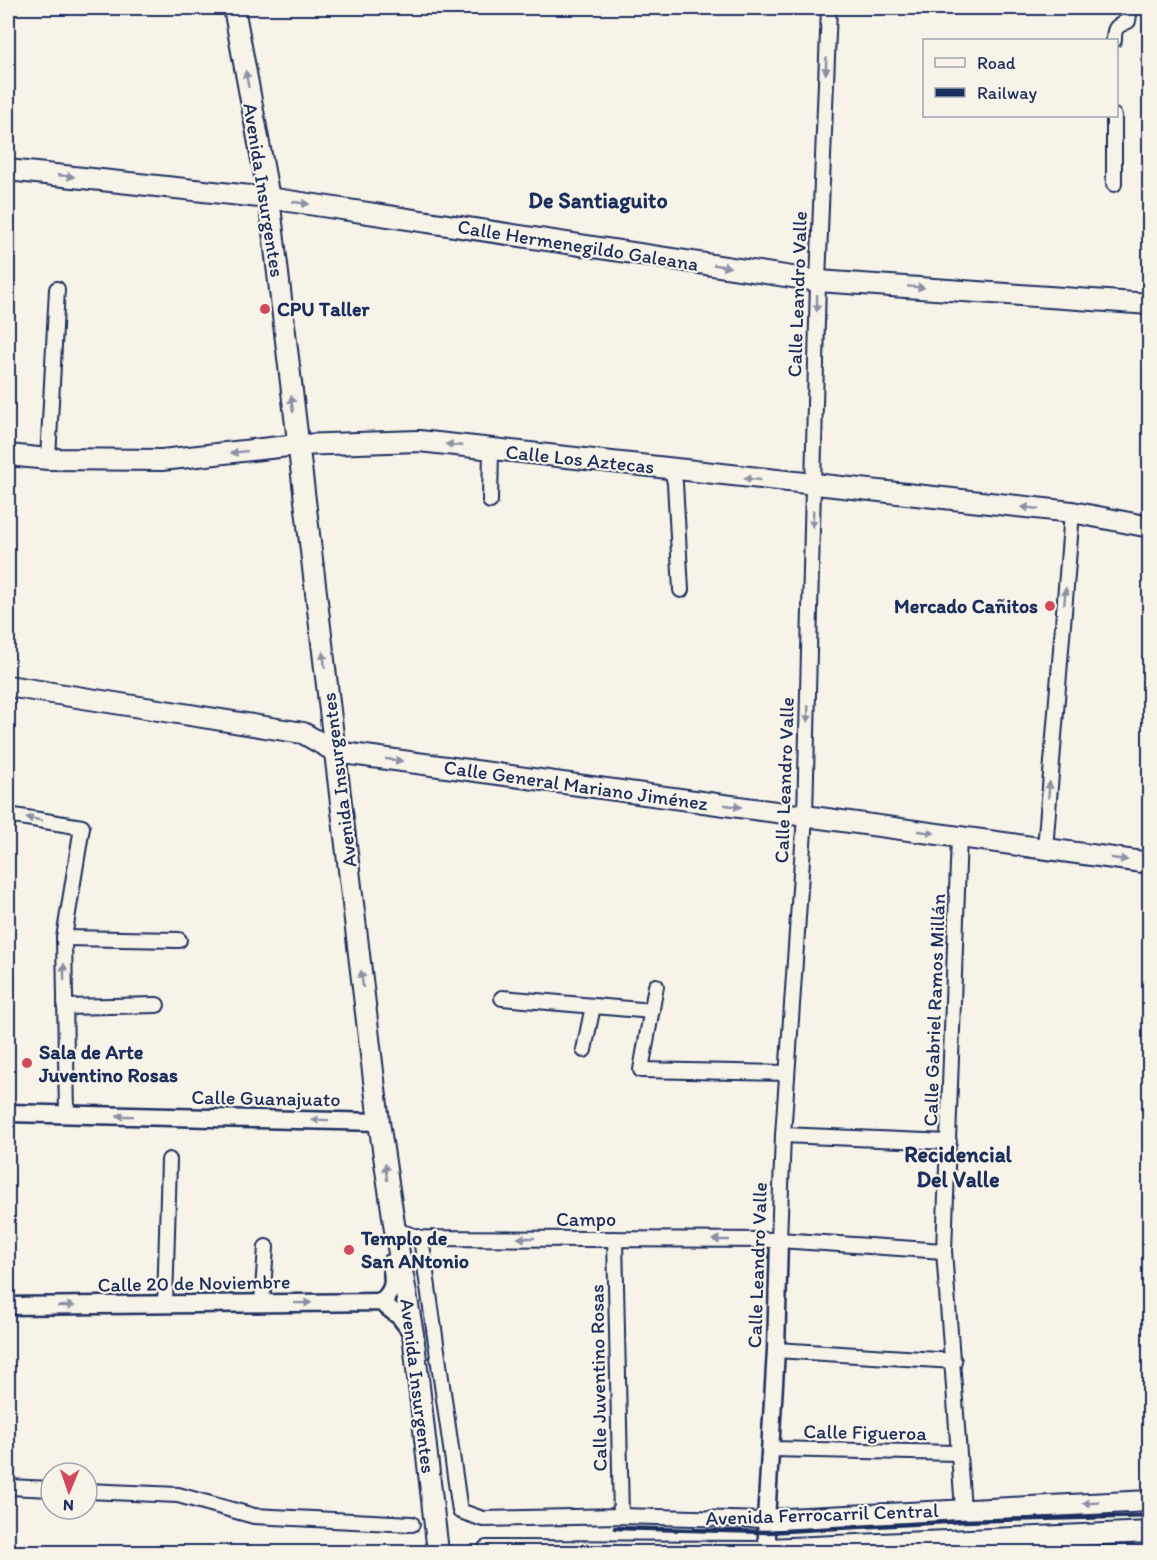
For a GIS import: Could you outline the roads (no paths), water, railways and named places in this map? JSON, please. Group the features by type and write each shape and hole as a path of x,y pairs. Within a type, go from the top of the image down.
{"main road":[{"name":"Avenida Insurgentes","path":"234,8 269,198 379,1122 413,1334 438,1552"},
{"name":"Calle Hermenegildo Galeana","path":"8,170 269,198 818,280 1149,304"},
{"name":"Calle Los Aztecas","path":"8,455 48,459 162,460 297,445 419,441 814,486 1072,512 1149,527"},
{"name":"Calle General Mariano Jiménez","path":"8,686 303,733 336,752 1149,863"},
{"name":"Avenida Ferrocarril Central","path":"766,1520 1149,1501"},
{"name":"Avenida Ferrocarril Central","path":"768,1551 971,1546 1149,1532"}],"street":[{"name":"Calle Leandro Valle","path":"768,1551 766,1520 776,1350 783,1135 805,816 818,280 829,8"},
{"path":"1113,39 1113,30 1116,26 1128,21 1130,8"},
{"path":"1113,117 1113,184"},
{"path":"48,459 57,289"},
{"path":"490,501 491,449"},
{"path":"672,470 675,483 681,590"},
{"path":"1045,849 1072,512"},
{"path":"8,815 82,827 64,938 67,1114"},
{"name":"Calle Gabriel Ramos Millán","path":"959,836 944,1251 954,1361 963,1509"},
{"path":"64,938 179,940"},
{"path":"656,986 641,1070 787,1073"},
{"path":"502,998 652,1011"},
{"path":"65,1007 157,1005"},
{"path":"584,1050 593,1006"},
{"name":"Calle Guanajuato","path":"8,1113 379,1122"},
{"path":"783,1135 949,1142"},
{"path":"165,1305 169,1160"},
{"path":"395,1230 387,1240 394,1282 391,1294 381,1302 400,1317 413,1334"},
{"name":"Campo","path":"395,1230 421,1238 779,1240 944,1251"},
{"name":"Avenida Ferrocarril Central","path":"421,1238 460,1510 483,1519 621,1516 766,1520"},
{"name":"Calle Juventino Rosas","path":"615,1239 621,1516"},
{"path":"262,1304 266,1247"},
{"name":"Calle 20 de Noviembre","path":"8,1306 381,1302"},
{"path":"776,1350 954,1361"},
{"name":"Calle Figueroa","path":"771,1449 958,1454"},
{"path":"8,1487 39,1488"},
{"path":"99,1492 178,1495 254,1516 412,1524"},
{"name":"Avenida Ferrocarril Central","path":"486,1548 768,1551"}],"railway":[{"path":"615,1528 767,1532 964,1521 1150,1516"}],"place":[{"name":"CPU Taller","path":"265,309"},
{"name":"Mercado Cañitos","path":"1050,606"},
{"name":"Sala de Arte Juventino Rosas","path":"27,1063"},
{"name":"Templo de San ANtonio","path":"349,1250"}],"district":[{"name":"De Santiaguito","path":"598,200"},
{"name":"Recidencial Del Valle","path":"958,1166"}]}
